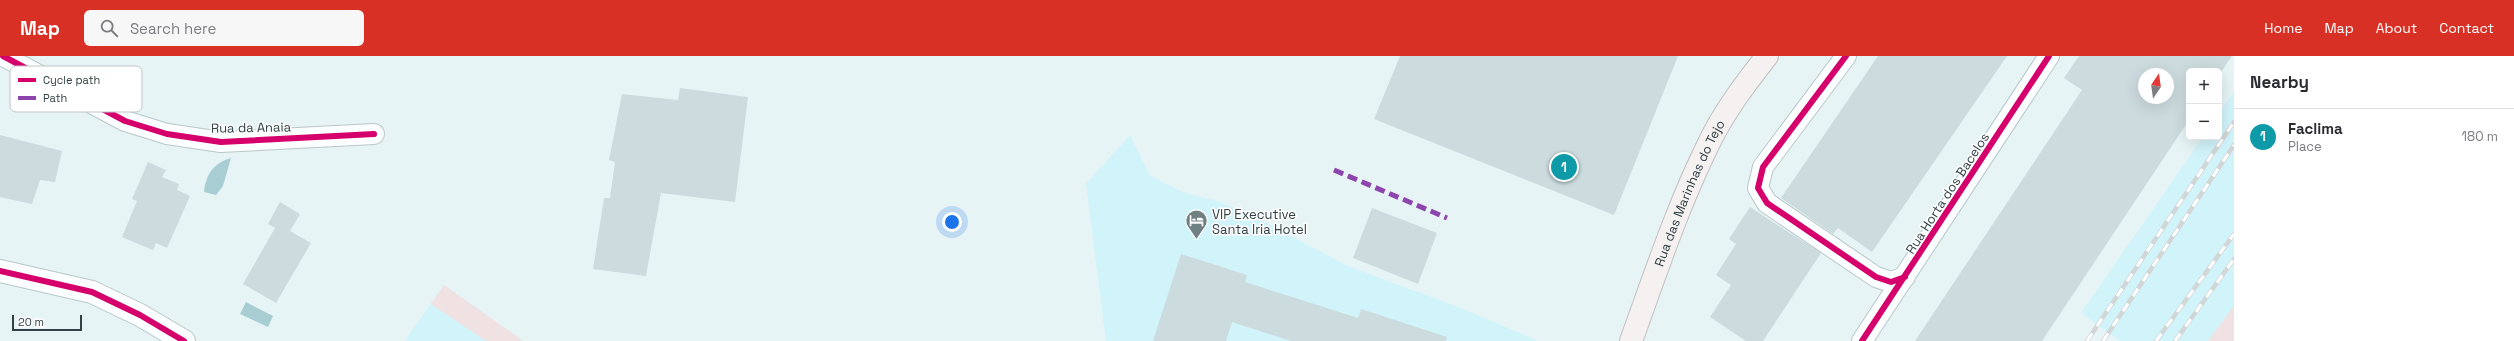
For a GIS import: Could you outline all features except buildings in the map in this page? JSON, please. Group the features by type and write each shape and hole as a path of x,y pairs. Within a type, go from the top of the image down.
{"main road":[{"name":"Rua das Marinhas do Tejo","path":"1631,341 1676,219 1708,144 1733,102 1767,56"}],"street":[{"name":"Rua da Anaia","path":"3,56 22,66"},
{"path":"1846,56 1763,167 1758,188 1767,203 1876,277 1891,282 1905,277"},
{"name":"Rua Horta dos Bacelos","path":"1862,341 2049,56"},
{"name":"Rua da Anaia","path":"108,112 125,121 167,134 221,142 374,134"},
{"path":"0,271 92,292 140,315 184,341"}],"shaded area":[{"path":"2234,92 2234,306 2208,341 2120,341 2081,313 2201,140 2222,140 2222,109"},
{"name":"VIP Executive Santa Iria Hotel","path":"1130,135 1150,176 1183,192 1223,203 1253,216 1348,266 1461,308 1538,341 1106,341 1086,184"},
{"path":"231,158 223,186 216,195 204,192 209,175 215,166"},
{"path":"444,285 522,340 522,341 405,341"},
{"path":"444,285 522,341 486,341 431,304"},
{"path":"246,302 273,316 268,327 240,314"},
{"path":"2234,306 2234,341 2208,341"}],"railway":[{"path":"2087,341 2234,122"},
{"path":"2103,341 2234,145"},
{"path":"2156,341 2234,234"},
{"path":"2175,341 2234,259"}],"marked path":[{"path":"1334,170 1447,218"}],"cycle path":[{"path":"3,56 22,66"},
{"path":"1846,56 1763,167 1758,188 1767,203 1876,277 1891,282 1905,277"},
{"path":"1862,341 2049,56"},
{"path":"108,112 125,121 167,134 221,142 374,134"},
{"path":"0,271 92,292 140,315 184,341"}],"place":[{"name":"Faclima","path":"1564,167"},
{"name":"VIP Executive Santa Iria Hotel","path":"1197,240"}]}
